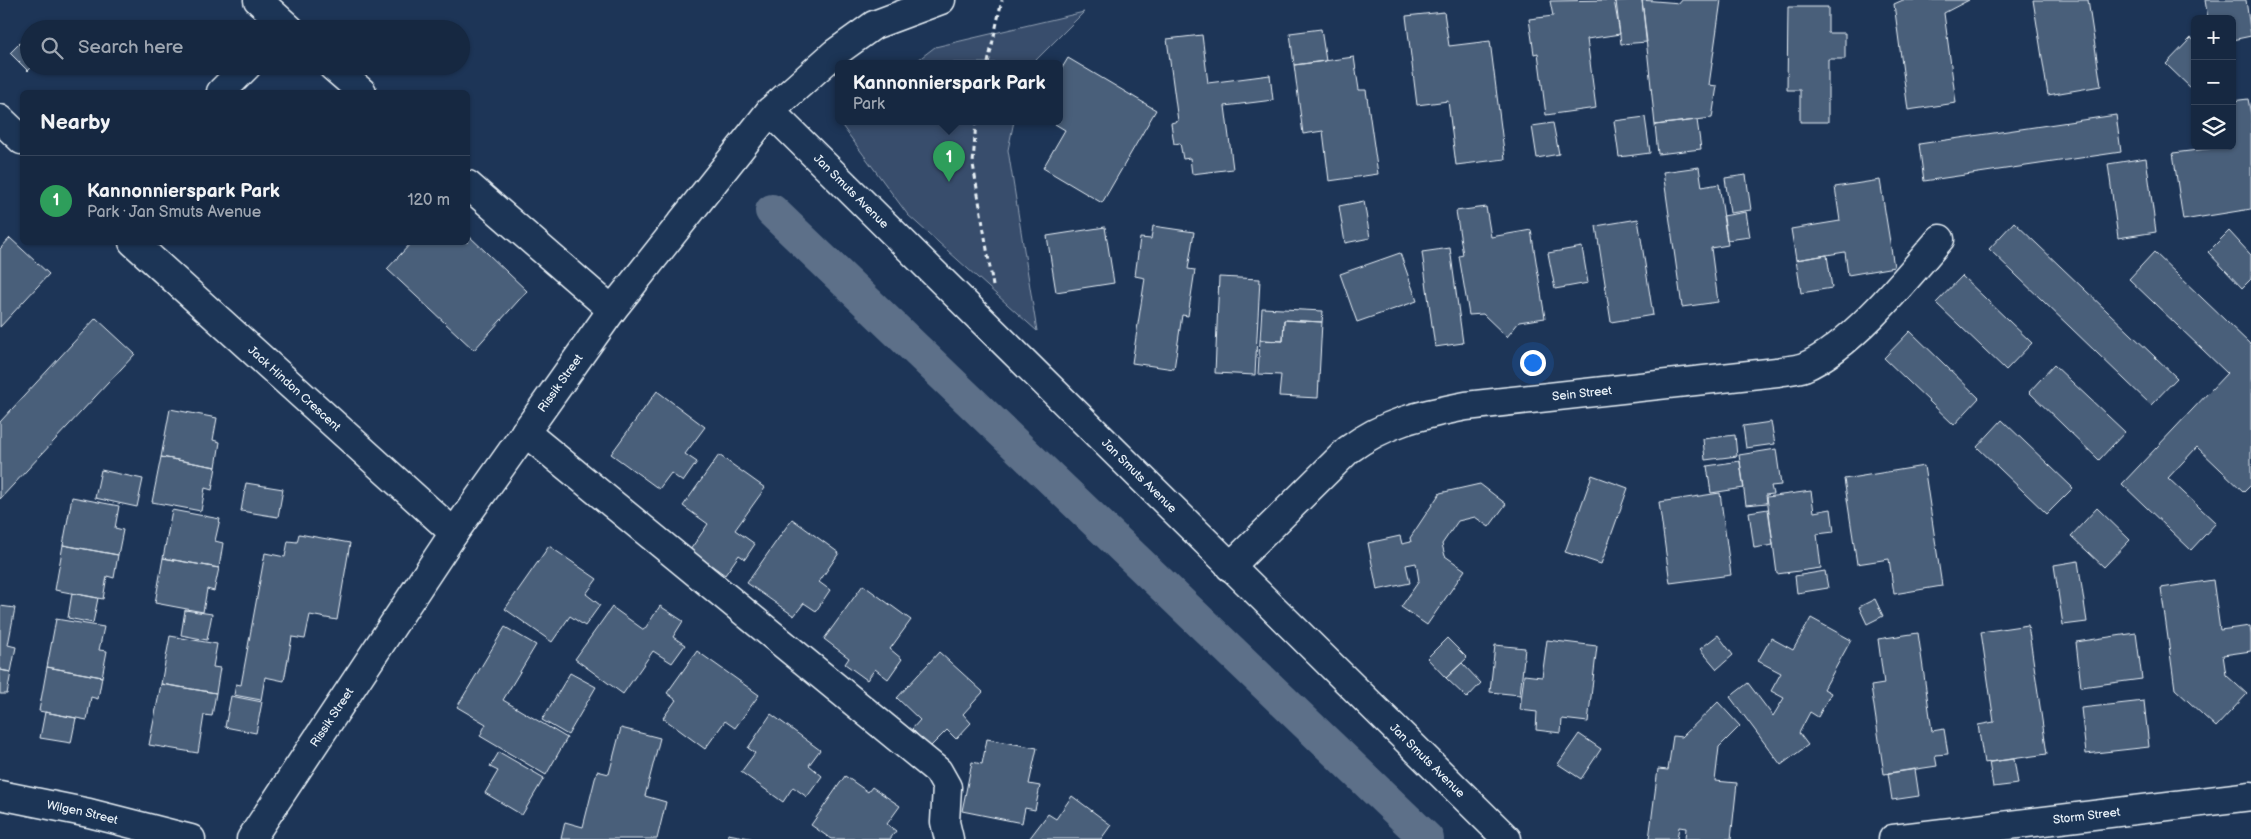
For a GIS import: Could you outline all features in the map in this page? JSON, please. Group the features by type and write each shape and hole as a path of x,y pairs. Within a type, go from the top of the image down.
{"street":[{"path":"258,0 278,20"},
{"name":"Rissik Street","path":"252,839 454,533 525,432 612,310 770,111 835,53 874,25 941,0"},
{"path":"223,90 238,75"},
{"path":"342,75 360,90"},
{"name":"Jan Smuts Avenue","path":"770,111 1507,839"},
{"path":"0,119 20,138"},
{"path":"470,187 612,310"},
{"name":"Sein Street","path":"1230,567 1348,450 1369,435 1390,425 1416,416 1466,406 1777,372 1804,367 1832,349 1862,325 1940,239"},
{"name":"Jack Hindon Crescent","path":"136,245 454,533"},
{"path":"525,432 938,771 947,787 945,822 949,839"},
{"name":"Wilgen Street","path":"0,795 89,813 191,839"},
{"name":"Storm Street","path":"1892,839 2251,796"}],"path":[{"path":"989,60 1002,0"},
{"path":"976,125 973,164 994,292"}],"shaded area":[{"path":"1084,12 1036,60 918,60 935,47"},
{"path":"841,125 1013,125 1008,150 1037,331 908,215"}],"building":[{"path":"1614,0 1620,34 1587,39 1596,108 1546,115 1538,53 1534,54 1529,19 1553,16 1550,1"},
{"path":"1642,0 1647,42 1621,44 1616,1"},
{"path":"1642,0 1680,3 1680,0 1721,0 1709,85 1717,86 1712,118 1655,125"},
{"path":"1903,0 1969,0 1944,13 1956,103 1908,110 1894,4"},
{"path":"2033,0 2088,0 2101,86 2048,95"},
{"path":"2205,0 2246,0 2251,36 2236,39 2236,15 2207,15"},
{"path":"1788,7 1828,7 1828,33 1845,33 1845,59 1828,59 1828,122 1800,122 1800,90 1787,90"},
{"path":"1444,12 1449,46 1490,41 1505,159 1456,165 1448,101 1417,105 1406,16"},
{"path":"1321,29 1326,61 1294,65 1290,33"},
{"path":"1202,35 1208,83 1270,75 1273,100 1225,106 1233,169 1192,174 1190,158 1183,159 1180,143 1174,144 1171,123 1178,121 1167,39"},
{"path":"2191,38 2191,88 2166,64"},
{"path":"20,43 20,63 10,53"},
{"path":"1354,57 1359,90 1366,90 1378,174 1329,181 1323,131 1303,134 1294,65"},
{"path":"1068,58 1156,110 1102,203 1043,168 1065,130 1057,125 1063,125 1063,66"},
{"path":"2248,99 2251,115 2251,209 2183,220 2173,153 2198,150 2236,150 2236,100"},
{"path":"2116,115 2121,152 1924,181 1919,144"},
{"path":"1645,117 1650,153 1619,157 1614,121"},
{"path":"1697,120 1701,149 1658,154 1655,125"},
{"path":"1553,123 1559,154 1537,158 1532,126"},
{"path":"2146,158 2156,232 2118,238 2108,164"},
{"path":"1699,167 1702,187 1719,184 1728,245 1711,248 1718,302 1682,307 1663,172"},
{"path":"1746,175 1751,210 1730,213 1725,178"},
{"path":"1880,180 1894,267 1848,275 1845,252 1796,260 1791,229 1840,221 1835,187"},
{"path":"1364,201 1370,238 1345,243 1339,206"},
{"path":"1486,207 1491,237 1531,230 1545,318 1519,322 1507,337 1483,314 1469,315 1459,256 1463,255 1456,211"},
{"path":"1746,212 1750,237 1727,240 1723,216"},
{"path":"1638,219 1653,315 1611,322 1596,226"},
{"path":"2014,222 2177,378 2151,405 1989,249"},
{"path":"1153,226 1194,232 1188,269 1195,270 1188,316 1182,315 1174,369 1132,363 1145,278 1135,276 1140,238 1151,239"},
{"path":"1105,227 1114,283 1056,292 1047,236"},
{"path":"2229,231 2251,255 2251,279 2242,288 2208,252"},
{"path":"470,237 527,291 474,350 387,269 409,245 470,245"},
{"path":"10,238 49,274 0,327 0,249"},
{"path":"1582,247 1588,283 1555,289 1548,253"},
{"path":"1450,248 1463,343 1435,347 1422,252"},
{"path":"2154,252 2251,345 2251,485 2244,492 2197,447 2168,478 2216,523 2191,550 2122,484 2227,373 2129,279"},
{"path":"1400,253 1417,301 1357,322 1340,274"},
{"path":"1827,255 1832,288 1801,293 1796,260"},
{"path":"1962,276 2032,343 2006,370 1936,303"},
{"path":"1219,277 1260,279 1255,375 1215,373"},
{"path":"1262,308 1323,311 1322,322 1284,320 1283,341 1260,340"},
{"path":"96,318 135,354 0,499 0,422"},
{"path":"1284,320 1322,322 1318,398 1279,396 1281,375 1258,374 1260,340 1283,341"},
{"path":"1910,331 1979,398 1954,425 1884,358"},
{"path":"2054,365 2125,432 2099,460 2029,392"},
{"path":"657,391 705,427 685,454 697,462 683,482 671,473 659,489 611,454"},
{"path":"170,409 217,418 213,440 220,442 216,467 161,457"},
{"path":"2002,420 2073,488 2047,514 1977,447"},
{"path":"1771,422 1775,444 1746,448 1743,426"},
{"path":"1735,435 1737,456 1705,460 1703,439"},
{"path":"1776,449 1781,485 1771,486 1773,494 1766,495 1767,503 1746,505 1739,455"},
{"path":"719,455 765,488 735,530 755,544 745,559 739,555 725,575 690,550 708,524 683,506"},
{"path":"161,457 216,467 212,490 205,488 201,511 152,502"},
{"path":"1740,461 1744,488 1711,493 1707,466"},
{"path":"1924,466 1942,586 1894,594 1889,559 1857,564 1844,479"},
{"path":"101,470 143,479 137,507 95,498"},
{"path":"1592,475 1628,488 1601,564 1565,552"},
{"path":"246,483 283,489 278,517 241,511"},
{"path":"1480,484 1506,504 1489,527 1475,517 1458,521 1442,544 1445,556 1465,570 1427,625 1401,607 1419,581 1416,563 1406,565 1410,583 1377,590 1368,543 1400,536 1402,544 1411,542 1410,538 1440,493"},
{"path":"1811,491 1814,512 1831,509 1834,532 1817,534 1821,568 1777,574 1767,497"},
{"path":"1720,493 1731,575 1670,583 1659,502"},
{"path":"72,497 119,506 115,528 123,530 118,555 63,545"},
{"path":"2097,508 2130,540 2104,567 2071,536"},
{"path":"1768,509 1773,545 1754,548 1749,512"},
{"path":"172,510 220,519 215,541 223,543 219,568 163,558"},
{"path":"792,519 839,553 819,582 830,590 816,611 804,603 794,616 747,583"},
{"path":"299,534 350,543 337,620 310,615 305,639 292,637 284,681 265,677 261,700 234,695 236,684 241,685 265,553 285,557 288,541 297,542"},
{"path":"63,545 118,555 114,578 107,576 103,599 55,590"},
{"path":"549,546 597,579 586,594 600,605 585,626 570,616 552,642 505,609"},
{"path":"163,558 219,568 214,591 207,589 203,612 155,603"},
{"path":"2078,561 2087,622 2063,625 2054,565"},
{"path":"1825,571 1828,588 1797,593 1795,576"},
{"path":"2213,580 2220,630 2250,626 2251,635 2251,651 2223,655 2226,675 2247,694 2216,727 2175,689 2161,588"},
{"path":"863,585 911,620 890,649 902,659 888,679 875,669 867,680 845,664 849,658 824,639"},
{"path":"72,593 98,598 93,623 68,618"},
{"path":"1875,599 1883,616 1867,624 1859,607"},
{"path":"0,606 15,608 8,645 16,647 11,672 0,670"},
{"path":"660,606 683,621 673,637 685,645 672,663 653,651 623,694 575,659 612,607 644,630"},
{"path":"185,610 212,614 207,640 181,635"},
{"path":"1811,618 1851,640 1824,689 1831,693 1818,717 1810,712 1799,733 1808,745 1781,765 1730,697 1748,683 1773,716 1784,698 1771,691 1781,673 1758,661 1771,638 1793,650"},
{"path":"56,619 104,627 99,650 107,651 102,677 47,667"},
{"path":"2028,625 2047,754 1984,763 1978,725 1994,722 1981,632"},
{"path":"505,627 536,645 503,700 567,738 546,775 480,736 486,724 457,707"},
{"path":"1918,633 1932,731 1944,729 1948,754 1935,755 1937,766 1884,774 1871,686 1884,684 1878,639"},
{"path":"2136,633 2142,679 2081,687 2076,642"},
{"path":"1718,635 1733,655 1717,669 1700,649"},
{"path":"170,636 217,644 213,667 220,668 216,693 161,684"},
{"path":"1447,638 1467,658 1446,678 1427,658"},
{"path":"1547,640 1597,646 1588,722 1562,719 1561,733 1536,730 1537,712 1520,710 1524,675 1542,677"},
{"path":"1495,645 1525,648 1520,695 1490,692"},
{"path":"697,651 759,695 735,728 725,721 705,749 663,718 676,700 667,693"},
{"path":"939,652 983,692 963,714 971,723 956,739 947,730 930,747 912,729 920,720 897,698"},
{"path":"1462,663 1481,683 1467,698 1446,678"},
{"path":"47,667 102,677 98,699 91,697 87,720 39,711"},
{"path":"0,670 11,672 7,694 0,694"},
{"path":"570,673 596,687 568,735 542,720"},
{"path":"161,684 216,693 212,716 204,715 198,753 149,745"},
{"path":"231,696 262,702 256,733 225,727"},
{"path":"2144,701 2149,747 2086,754 2081,708"},
{"path":"1718,702 1740,726 1719,747 1715,781 1737,783 1731,839 1685,839 1686,828 1679,827 1677,839 1649,839 1658,769 1668,770 1673,736 1682,737"},
{"path":"45,712 76,718 71,743 40,738"},
{"path":"771,714 820,750 809,765 822,776 807,797 793,787 783,802 741,772 755,753 748,748"},
{"path":"621,728 660,738 645,796 666,802 657,839 561,839 565,822 583,827 597,771 609,774"},
{"path":"1579,734 1601,749 1581,779 1558,764"},
{"path":"987,739 1037,748 1029,784 1040,786 1035,810 1025,808 1022,823 962,811 972,762 982,764"},
{"path":"499,752 544,778 522,815 485,793 498,771 490,767"},
{"path":"2014,759 2018,784 1993,787 1989,762"},
{"path":"1915,769 1919,796 1892,800 1888,773"},
{"path":"845,776 868,792 872,787 900,806 887,824 896,831 890,839 831,839 811,825"},
{"path":"1072,796 1111,825 1101,839 1029,839 1048,814 1056,819"},
{"path":"728,834 755,839 727,839"}],"waterway":[{"path":"772,211 1427,839"}],"place":[{"name":"Kannonnierspark Park","path":"949,182"}]}
